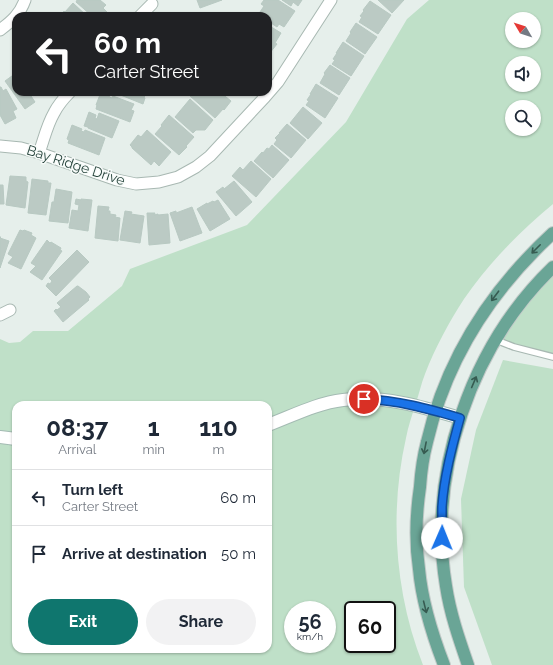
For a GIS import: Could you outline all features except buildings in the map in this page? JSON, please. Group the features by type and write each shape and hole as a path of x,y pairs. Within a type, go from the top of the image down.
{"main road":[{"path":"444,665 431,628 418,568 417,507 427,442 435,411 447,380 476,323 494,297 516,270 536,248 553,233"},
{"path":"468,665 456,631 448,600 444,574 442,507 446,475 460,418 477,375 508,320 527,295 553,267"}],"street":[{"path":"19,12 25,0"},
{"name":"Bay Ridge Drive","path":"272,89 331,0"},
{"path":"144,12 152,4"},
{"path":"0,30 12,20"},
{"path":"40,152 47,128 54,113 66,96"},
{"name":"Bay Ridge Drive","path":"0,146 22,148 40,152 117,180 136,184 159,182 178,177 196,167 210,156 267,96"},
{"path":"0,315 10,310"},
{"path":"272,423 303,411 338,401 353,399 384,400 460,418"},
{"path":"0,437 12,438"}],"lane":[{"path":"496,340 514,347 553,357"}],"green space":[{"path":"429,0 553,0 553,204 516,237 494,261 458,308 438,345 422,381 406,438 398,495 398,553 406,610 423,665 0,665 0,339 9,343 20,342 33,331 68,331 122,286 130,269 247,225 346,122 407,19"},
{"path":"553,267 553,357 496,340"},
{"path":"503,360 553,369 553,665 492,665 464,587 461,499 476,430"}],"route":[{"path":"364,399 384,400 405,404 460,418 446,475 442,507 442,538"}]}
